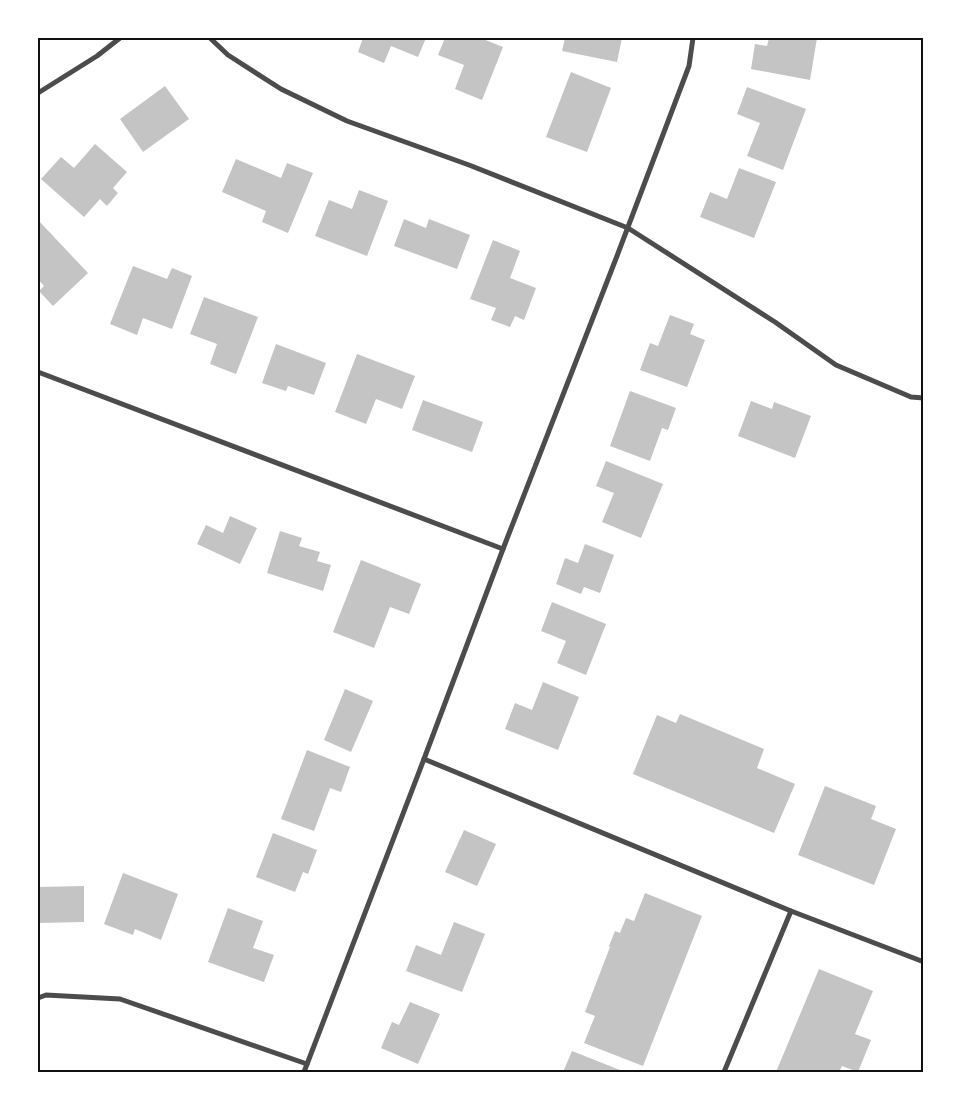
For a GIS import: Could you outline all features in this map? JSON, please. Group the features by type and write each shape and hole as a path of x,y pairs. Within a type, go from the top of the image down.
{"street":[{"path":"38,92 97,56 120,38"},
{"path":"210,38 228,55 281,89 347,121 469,165 628,228 775,322 836,365 911,397 924,398"},
{"path":"304,1072 689,66 693,38"},
{"path":"38,372 503,549"},
{"path":"424,759 791,911 924,962"},
{"path":"724,1072 791,911"},
{"path":"38,998 46,995 120,999 308,1064"}],"building":[{"path":"363,38 426,38 418,57 391,46 384,63 358,52"},
{"path":"445,38 483,38 503,47 482,100 455,89 464,65 438,55"},
{"path":"565,38 622,38 617,62 562,51"},
{"path":"769,38 817,38 810,80 751,69 755,44 767,46"},
{"path":"571,72 611,88 587,152 546,137"},
{"path":"165,86 189,119 143,152 120,119"},
{"path":"747,87 806,109 783,170 747,156 760,123 737,114"},
{"path":"95,144 127,172 113,188 118,193 107,206 100,199 84,217 41,179 61,157 74,168"},
{"path":"236,159 281,178 287,163 313,173 288,233 262,222 266,211 222,192"},
{"path":"739,168 776,182 754,238 700,217 710,192 727,199"},
{"path":"359,190 388,201 367,256 315,236 329,200 352,209"},
{"path":"404,219 426,228 429,219 470,235 457,269 394,246"},
{"path":"38,220 88,273 53,306 39,291 44,286 38,279"},
{"path":"493,240 520,251 510,278 536,288 524,320 515,316 510,327 491,320 496,308 470,299"},
{"path":"133,266 167,279 172,268 192,276 172,329 143,318 137,335 110,324"},
{"path":"204,297 258,317 236,374 210,364 217,344 190,334"},
{"path":"670,315 694,324 690,334 705,340 687,387 640,370 650,343 658,346"},
{"path":"276,344 326,363 314,395 288,386 286,391 262,383"},
{"path":"357,354 415,376 402,409 376,399 366,424 335,412"},
{"path":"630,391 676,408 668,430 662,428 650,461 610,446"},
{"path":"423,400 483,422 472,452 412,430"},
{"path":"751,401 772,409 774,402 811,416 795,458 738,436"},
{"path":"606,461 663,484 641,538 602,522 614,493 596,486"},
{"path":"230,516 257,528 240,564 197,544 206,525 223,533"},
{"path":"280,531 302,538 299,546 320,552 317,561 331,565 323,591 267,573"},
{"path":"585,544 614,555 600,593 584,587 581,594 556,584 565,558 578,563"},
{"path":"361,560 421,584 409,614 390,607 374,648 333,632"},
{"path":"552,602 606,624 586,675 557,663 566,641 541,631"},
{"path":"543,682 579,697 558,750 505,729 515,703 532,710"},
{"path":"345,689 373,701 351,752 324,740"},
{"path":"680,714 764,749 757,768 795,784 774,833 633,774 657,715 676,723"},
{"path":"307,750 350,767 341,792 330,788 314,831 281,819"},
{"path":"825,786 876,806 871,819 896,829 874,885 798,855"},
{"path":"464,830 496,844 477,886 445,872"},
{"path":"273,833 317,850 308,874 303,872 295,892 256,877"},
{"path":"123,873 178,894 161,940 135,929 133,935 104,924"},
{"path":"84,886 84,922 38,923 38,887"},
{"path":"645,893 702,916 643,1066 584,1043 595,1016 585,1012 615,931 620,933 626,918 634,921"},
{"path":"228,908 263,921 253,948 274,955 264,982 208,962"},
{"path":"454,922 485,934 462,992 406,971 416,945 441,955"},
{"path":"819,969 873,991 855,1034 871,1040 858,1072 842,1066 839,1072 776,1072"},
{"path":"410,1002 440,1014 418,1064 381,1048 392,1022 399,1025"},
{"path":"572,1051 625,1072 563,1072"}]}
